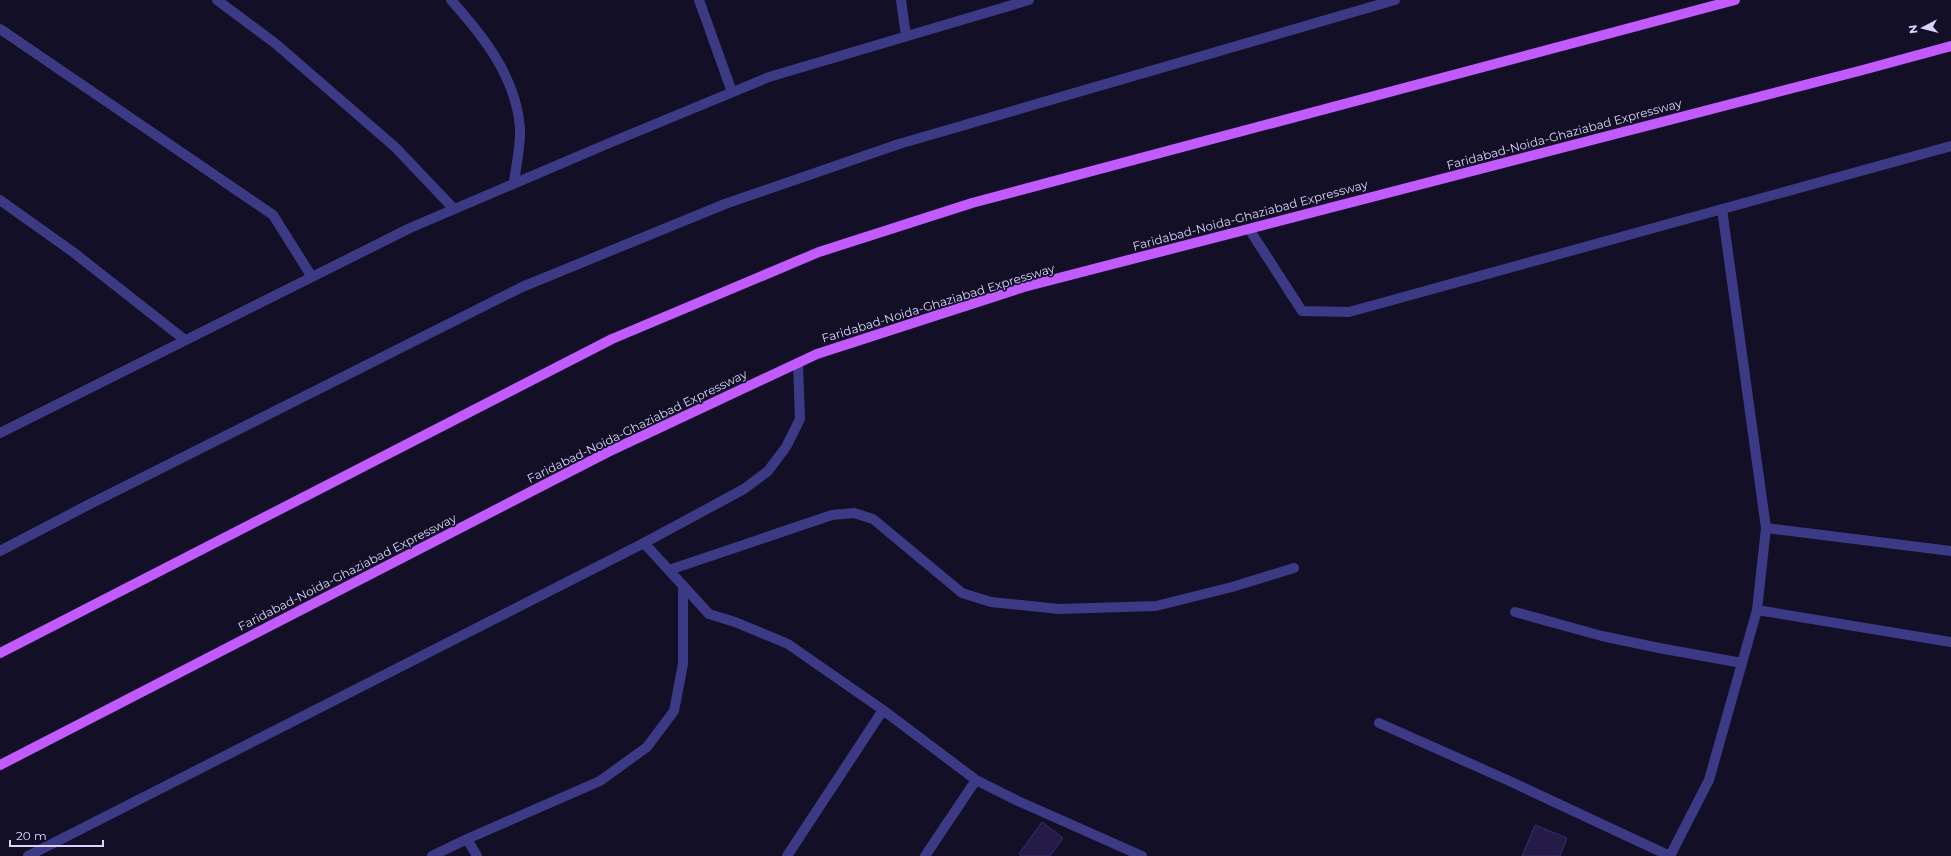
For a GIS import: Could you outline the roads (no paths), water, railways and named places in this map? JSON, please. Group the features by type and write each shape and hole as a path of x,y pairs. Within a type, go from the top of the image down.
{"main road":[{"path":"0,653 612,339 819,252 972,203 1735,0"},
{"name":"Faridabad-Noida-Ghaziabad Expressway","path":"0,765 608,452 817,354 1024,287 1951,46"}],"street":[{"path":"217,0 276,44 395,147 454,209"},
{"path":"451,0 497,57 515,98 520,129 514,183"},
{"path":"699,0 732,92"},
{"path":"901,0 906,36"},
{"path":"0,433 410,228 514,183 769,77 1029,0"},
{"path":"0,551 93,502 522,287 725,204 899,144 1395,0"},
{"path":"0,29 273,216 312,277"},
{"path":"1248,229 1302,311 1349,312 1951,146"},
{"path":"0,200 73,252 185,340"},
{"path":"1379,723 1505,779 1670,856 1709,780 1757,610 1766,528 1722,209"},
{"path":"28,856 644,543 744,490 768,471 786,447 800,420 798,364"},
{"path":"669,570 832,515 854,513 873,519 962,593 991,602 1059,609 1156,606 1232,587 1294,568"},
{"path":"1766,528 1951,551"},
{"path":"644,543 709,614 735,622 788,644 883,710 976,780 1142,856"},
{"path":"432,856 467,839 600,781 647,747 674,711 683,664 684,586"},
{"path":"1757,610 1951,642"},
{"path":"1515,612 1602,636 1742,663"},
{"path":"787,856 883,710"},
{"path":"925,856 976,780"},
{"path":"467,839 477,856"}]}
